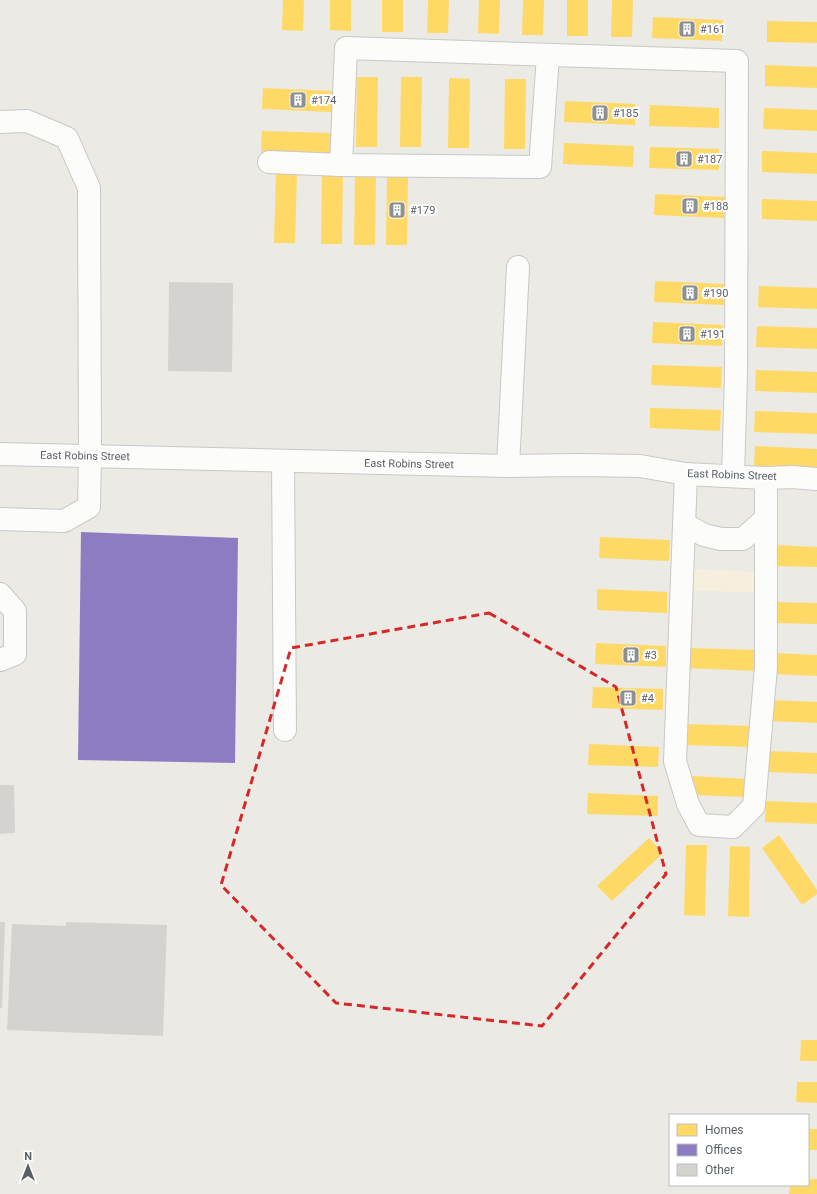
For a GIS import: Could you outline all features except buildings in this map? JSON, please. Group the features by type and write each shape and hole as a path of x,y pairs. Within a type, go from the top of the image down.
{"street":[{"path":"341,165 346,48 548,56 737,61 736,375 733,476"},
{"path":"269,162 341,165 540,167 548,56"},
{"path":"0,122 27,121 68,138 89,188 90,456 89,506 64,521 0,520"},
{"path":"508,466 518,267"},
{"name":"East Robins Street","path":"0,454 508,466 640,466 686,474 817,479"},
{"path":"283,461 285,730"},
{"path":"686,474 675,761 688,804 699,826 733,827 754,806 766,667 766,478"},
{"path":"684,524 704,535 721,539 743,539 766,518"},
{"path":"0,594 15,612 15,654 0,660"}],"highlighted area":[{"path":"489,613 616,687 666,874 542,1026 336,1003 221,885 291,648"}],"shaded area":[{"path":"689,569 759,572 758,593 688,590"}],"place":[{"name":"#161","path":"687,29"},
{"name":"#174","path":"298,100"},
{"name":"#185","path":"600,113"},
{"name":"#187","path":"684,159"},
{"name":"#188","path":"690,206"},
{"name":"#179","path":"397,210"},
{"name":"#190","path":"690,293"},
{"name":"#191","path":"687,334"},
{"name":"#3","path":"631,655"},
{"name":"#4","path":"628,698"}]}
